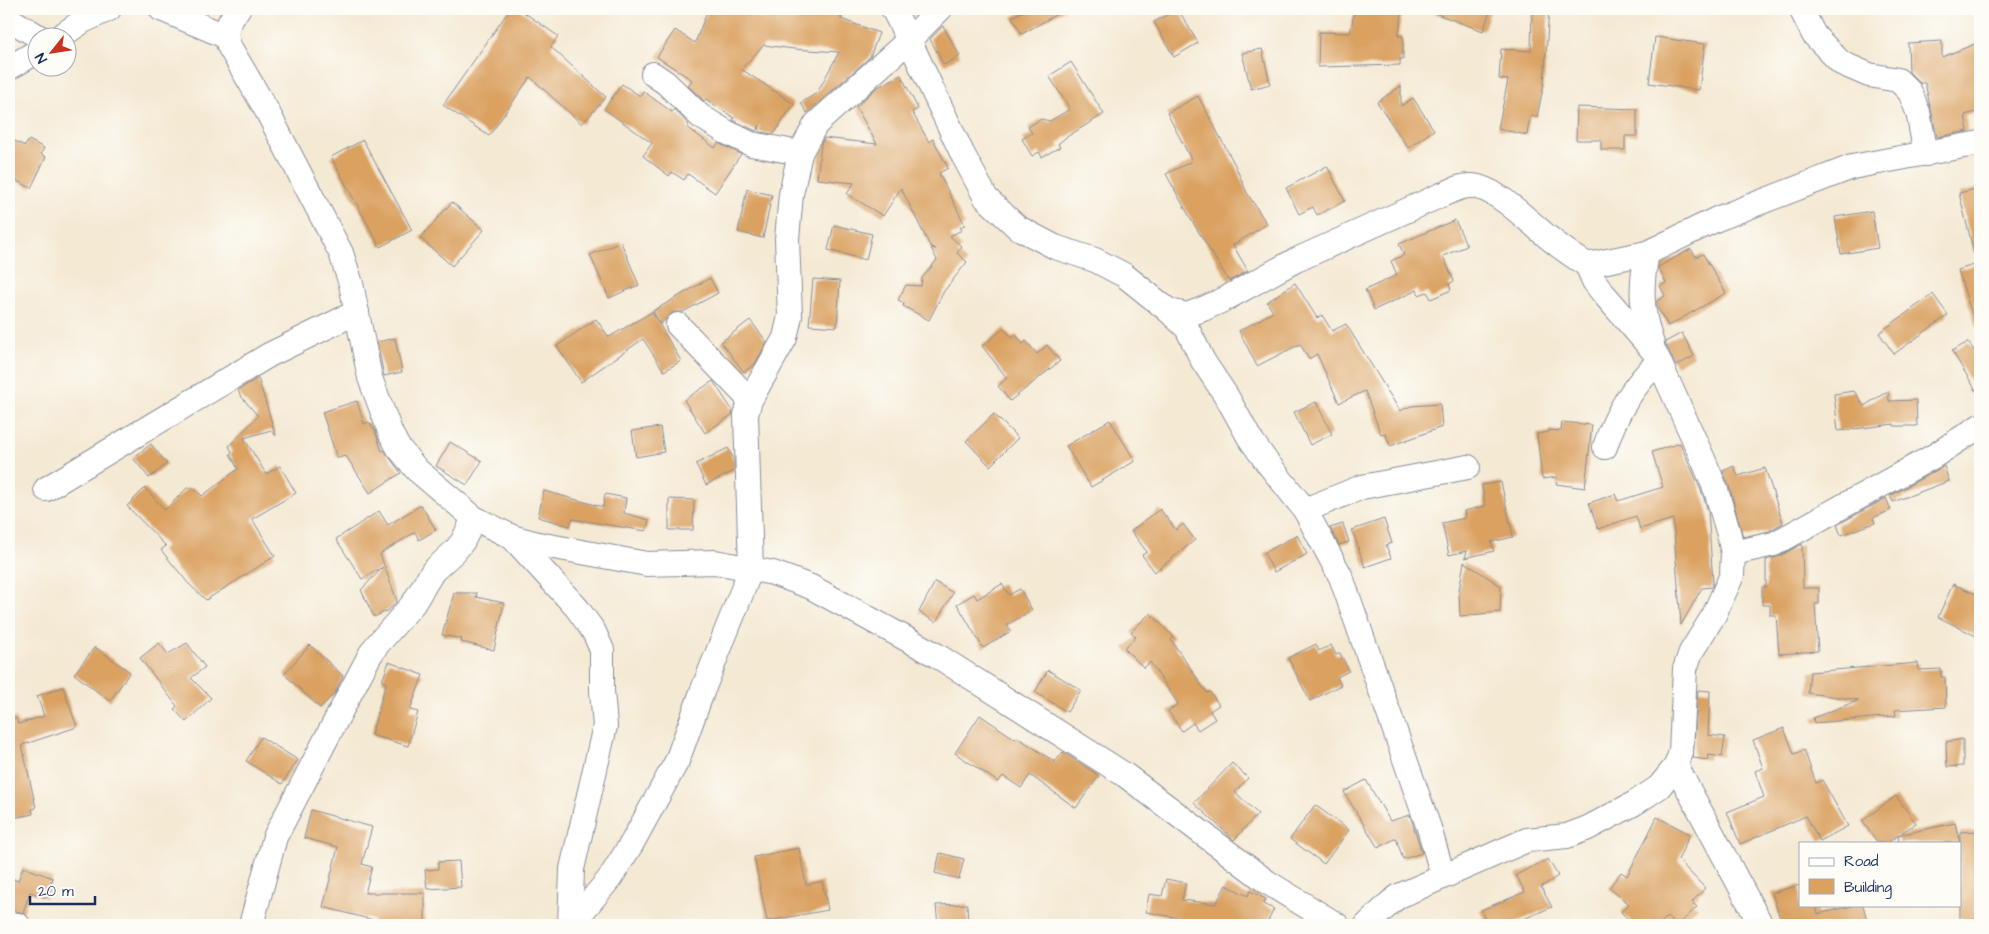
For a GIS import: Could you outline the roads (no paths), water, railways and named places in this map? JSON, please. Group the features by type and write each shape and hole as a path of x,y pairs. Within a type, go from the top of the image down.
{"street":[{"path":"73,28 109,9"},
{"path":"161,9 225,36"},
{"path":"238,9 228,23 225,36 341,253 351,284 370,378 390,434 417,470 474,518 512,537 538,544 647,564 715,562 780,575 811,587 936,655 1125,775 1267,882 1337,925"},
{"path":"893,9 962,153 986,198 1017,226 1056,247 1095,260 1124,275 1187,328 1203,361 1227,397 1249,437 1305,510 1341,577 1429,828 1443,876"},
{"path":"570,925 610,878 632,843 677,761 751,569 746,415 750,400 785,338 790,316 787,239 791,194 800,153 816,124 909,40 940,9"},
{"path":"1801,9 1814,35 1841,63 1869,75 1898,80 1910,92 1918,112 1926,154"},
{"path":"9,19 28,30"},
{"path":"9,68 28,57"},
{"path":"653,74 666,82 700,116 726,132 751,144 800,153"},
{"path":"1169,311 1187,315 1203,309 1294,261 1464,186 1475,186 1492,193 1520,213 1568,254 1587,264 1646,253 1717,218 1852,167 1980,143"},
{"path":"1367,925 1391,902 1443,876 1472,866 1495,853 1527,840 1567,836 1588,828 1659,787 1676,766 1681,752 1685,668 1691,652 1706,630 1732,575 1732,553 1729,535 1716,490 1657,357 1644,321 1642,274 1646,253"},
{"path":"1587,264 1594,281 1603,293 1657,357"},
{"path":"46,489 269,354 357,312"},
{"path":"678,325 750,400"},
{"path":"1605,447 1617,416 1657,357"},
{"path":"1732,553 1774,544 1934,456 1980,426"},
{"path":"1305,510 1362,487 1468,467"},
{"path":"251,925 275,837 370,655 413,604 433,571 463,541 474,518"},
{"path":"512,537 577,608 594,632 602,650 602,692 605,726 572,869 570,925"},
{"path":"1676,766 1761,925"},
{"path":"9,924 18,925"}]}
